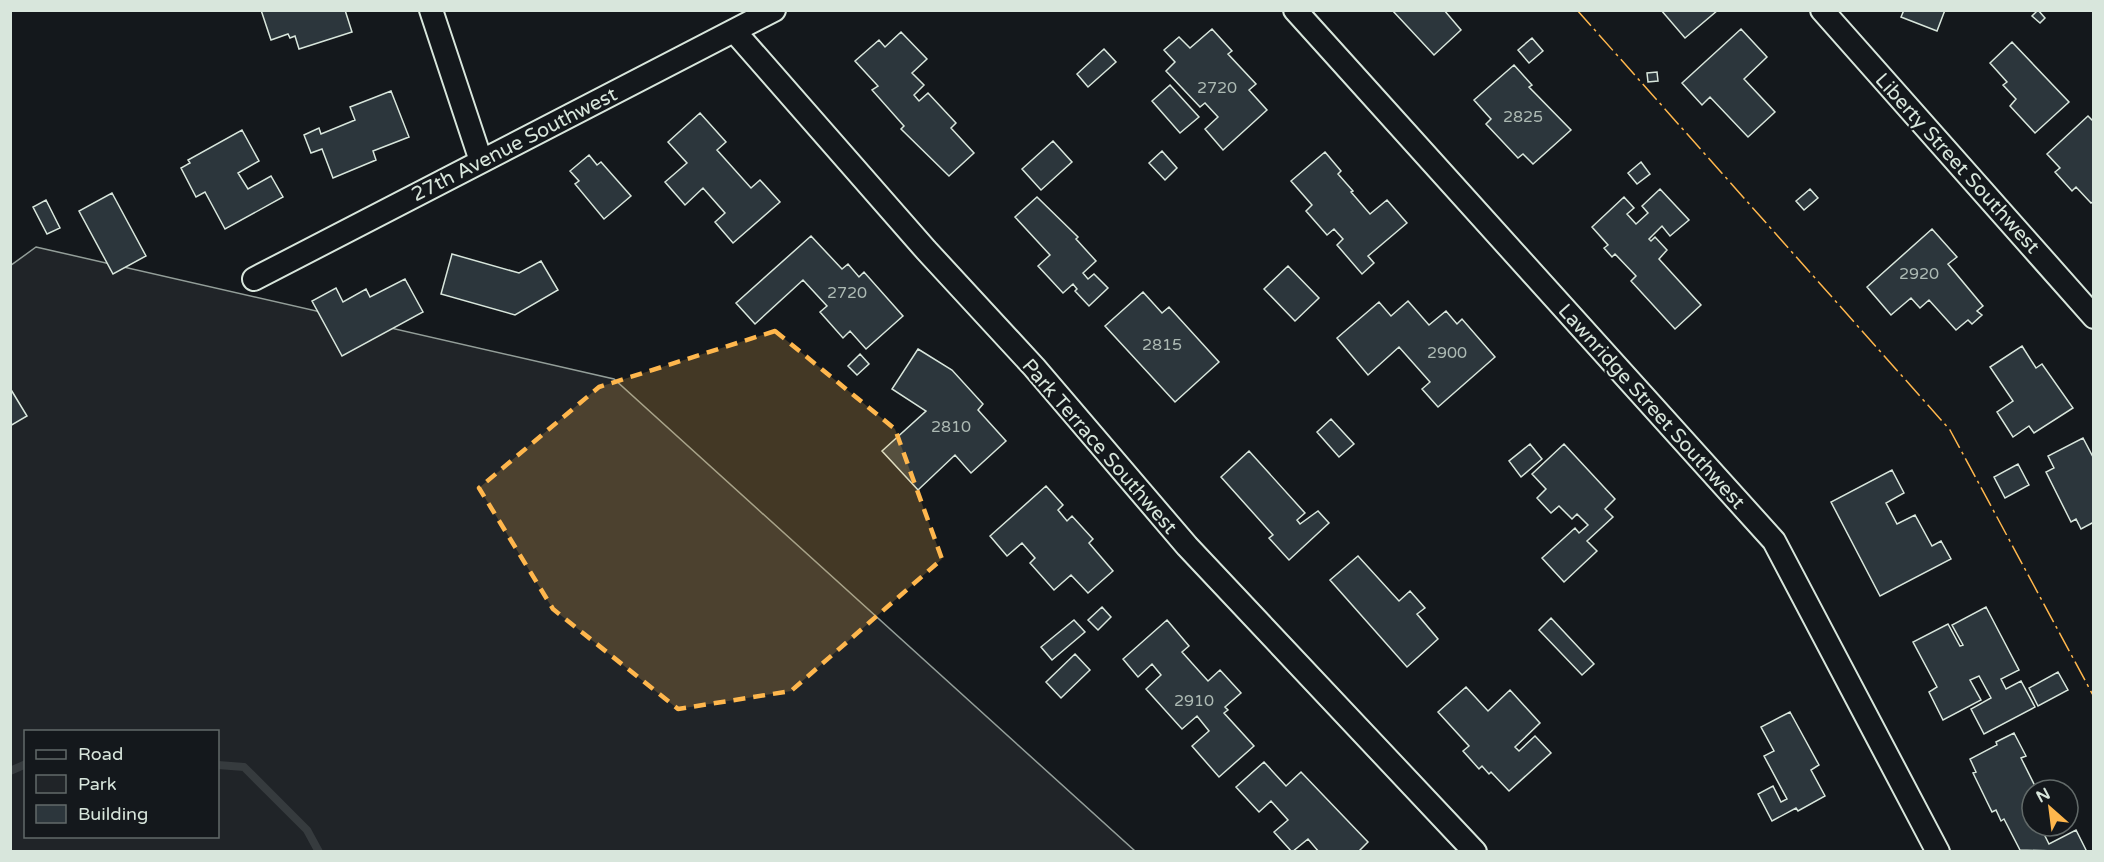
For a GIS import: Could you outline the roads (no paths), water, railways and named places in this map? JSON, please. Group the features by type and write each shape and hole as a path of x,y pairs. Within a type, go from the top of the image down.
{"street":[{"path":"431,10 481,161"},
{"name":"27th Avenue Southwest","path":"254,279 774,10"},
{"name":"Lawnridge Street Southwest","path":"1294,10 1774,540 1938,852"},
{"name":"Liberty Street Southwest","path":"1822,10 2094,317"},
{"name":"Park Terrace Southwest","path":"735,32 926,250 1034,367 1187,546 1475,852"}],"waterway":[{"path":"10,771 24,765"},
{"path":"219,765 244,767 307,830 319,852"}]}
